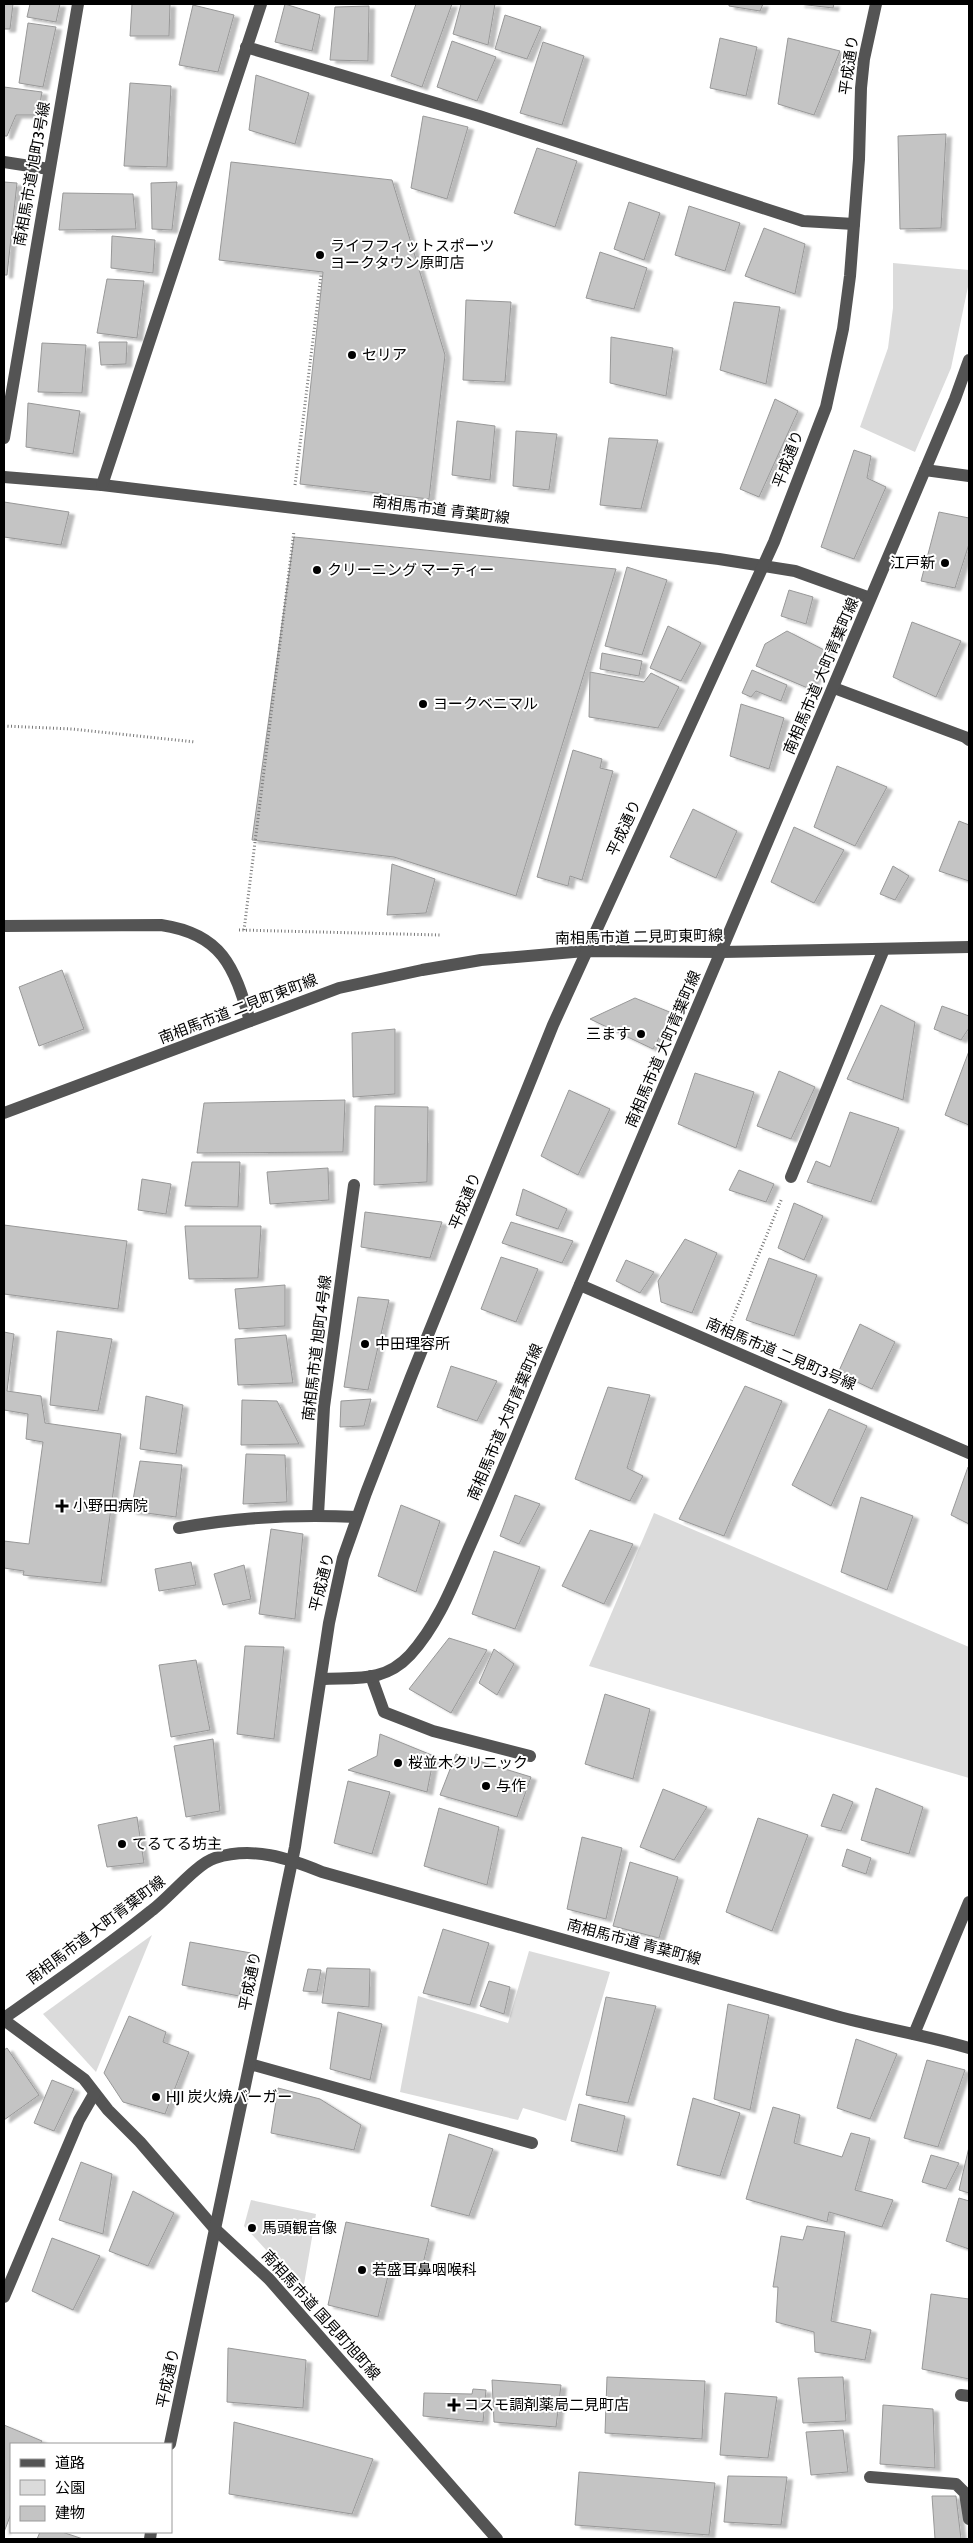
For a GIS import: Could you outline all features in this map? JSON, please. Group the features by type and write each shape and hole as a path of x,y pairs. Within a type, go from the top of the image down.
{"street":[{"name":"南相馬市道 旭町3号線","path":"4,438 78,4"},
{"path":"102,485 260,4"},
{"name":"平成通り","path":"170,2443 292,1859 321,1679 328,1622 343,1558 357,1517 549,1034 585,951 762,567 826,407 843,329 854,224 863,69 876,4"},
{"path":"246,47 479,116 803,222 854,224"},
{"path":"4,162 49,169"},
{"name":"南相馬市道 大町青葉町線","path":"321,1679 379,1676 396,1667 411,1653 443,1606 510,1454 834,688 969,360"},
{"path":"925,470 969,476"},
{"name":"南相馬市道 青葉町線","path":"4,477 102,485 719,559 795,571 870,598"},
{"path":"834,688 966,737 969,740"},
{"path":"4,926 161,925 185,928 206,938 222,954 242,993 250,1021"},
{"name":"南相馬市道 二見町東町線","path":"4,1113 339,988 370,980 481,960 585,951 721,952 969,947"},
{"path":"791,1177 884,949"},
{"name":"南相馬市道 旭町4号線","path":"318,1515 324,1407 354,1185"},
{"name":"南相馬市道 二見町3号線","path":"580,1285 969,1452"},
{"path":"179,1528 227,1519 318,1515 357,1517"},
{"path":"371,1676 384,1712 433,1731 530,1756"},
{"name":"南相馬市道 大町青葉町線","path":"4,2019 152,1911 213,1858 260,1854 292,1859"},
{"name":"南相馬市道 青葉町線","path":"292,1859 322,1872 836,2016 969,2048"},
{"path":"914,2034 969,1902"},
{"name":"南相馬市道 国見町旭町線","path":"4,2019 84,2079 94,2094 140,2142 215,2229 269,2279 497,2539"},
{"path":"250,2064 532,2144"},
{"path":"4,2297 79,2120 94,2094"},
{"path":"870,2477 956,2484 965,2493 969,2519"}],"path":[{"path":"244,930 294,531 295,483 320,275"},
{"path":"4,726 72,729 195,742"},
{"path":"239,930 440,935"},
{"path":"721,1346 791,1177"}],"green space":[{"path":"893,263 969,270 969,282 951,368 915,452 860,427 888,348 893,308"},
{"path":"654,1513 969,1647 969,1778 589,1666"},
{"path":"152,1935 96,2072 43,2014"},
{"path":"529,1951 610,1972 566,2121 523,2108 518,2120 400,2092 418,1996 508,2023"},
{"path":"251,2200 316,2214 303,2290 244,2226"}],"building":[{"path":"4,4 13,4 10,29 4,29"},
{"path":"30,4 60,4 56,22 27,17"},
{"path":"132,4 170,4 169,36 130,36"},
{"path":"285,4 320,15 312,51 275,42"},
{"path":"416,4 452,4 422,87 391,76"},
{"path":"461,4 495,4 488,45 453,34"},
{"path":"729,4 763,4 760,11 729,6"},
{"path":"799,4 834,4 833,8"},
{"path":"193,5 234,15 218,72 179,65"},
{"path":"369,6 368,61 330,60 335,7"},
{"path":"505,15 541,27 527,59 495,49"},
{"path":"28,23 56,27 43,87 19,83"},
{"path":"720,38 757,47 746,96 710,88"},
{"path":"788,38 840,51 814,115 778,104"},
{"path":"452,41 496,57 477,101 437,87"},
{"path":"543,42 584,56 562,125 520,113"},
{"path":"256,75 309,93 295,144 249,130"},
{"path":"130,83 171,86 167,167 124,166"},
{"path":"4,87 42,92 38,115 16,115 7,136 4,136"},
{"path":"423,116 468,127 447,199 411,188"},
{"path":"946,134 941,228 900,229 898,136"},
{"path":"537,148 577,161 555,227 514,213"},
{"path":"231,162 392,180 445,355 429,499 300,484 323,272 219,260"},
{"path":"4,182 17,183 7,275 4,275"},
{"path":"177,182 172,230 152,229 151,183"},
{"path":"63,193 133,194 136,229 59,230"},
{"path":"629,202 660,213 644,260 614,249"},
{"path":"689,206 740,223 725,271 675,255"},
{"path":"764,228 805,244 795,294 745,276"},
{"path":"112,236 155,240 153,273 111,268"},
{"path":"600,252 647,268 634,309 586,298"},
{"path":"107,279 144,281 137,338 97,333"},
{"path":"466,300 511,302 505,382 463,380"},
{"path":"734,302 780,307 766,384 720,370"},
{"path":"611,337 673,348 666,396 610,383"},
{"path":"99,342 127,342 126,364 101,365"},
{"path":"42,343 86,345 82,393 38,392"},
{"path":"775,399 798,411 759,497 740,489"},
{"path":"28,403 80,411 73,454 26,447"},
{"path":"457,421 495,426 490,480 452,475"},
{"path":"516,431 557,434 549,490 513,486"},
{"path":"609,438 658,440 641,509 600,505"},
{"path":"854,450 871,456 867,478 886,487 854,559 821,547"},
{"path":"4,502 69,512 61,545 4,537"},
{"name":"江戸新","path":"939,512 969,518 969,544 955,588 921,581"},
{"name":"ヨークベニマル","path":"294,537 616,569 516,896 394,857 252,840"},
{"path":"627,567 667,580 642,655 605,646"},
{"path":"789,590 813,597 806,624 781,616"},
{"path":"912,622 961,641 936,697 893,677"},
{"path":"668,626 701,643 681,681 650,668"},
{"path":"787,631 828,652 810,689 756,666 765,644"},
{"path":"602,653 642,661 639,676 600,669"},
{"path":"752,670 787,685 781,701 756,691 751,697 742,693"},
{"path":"590,672 644,682 651,673 679,687 658,728 589,717"},
{"path":"741,704 784,718 769,769 730,756"},
{"path":"573,750 602,759 600,768 613,771 582,880 570,876 568,886 537,877"},
{"path":"837,766 887,787 855,846 814,827"},
{"path":"693,809 737,831 716,878 670,857"},
{"path":"959,821 969,825 969,881 939,871"},
{"path":"794,827 844,850 814,903 771,882"},
{"path":"392,864 435,879 426,913 387,915"},
{"path":"893,866 909,876 895,900 880,894"},
{"path":"62,970 84,1029 39,1046 19,987"},
{"name":"三ます","path":"635,998 672,1013 653,1049 590,1019"},
{"path":"881,1005 915,1022 903,1100 847,1079"},
{"path":"942,1006 969,1016 969,1028 961,1040 934,1029"},
{"path":"395,1029 395,1094 353,1097 352,1033"},
{"path":"969,1051 969,1125 945,1115"},
{"path":"779,1071 815,1087 791,1139 757,1126"},
{"path":"695,1073 754,1092 736,1148 678,1124"},
{"path":"569,1090 610,1109 578,1175 541,1156"},
{"path":"345,1100 343,1152 197,1153 204,1103"},
{"path":"375,1106 428,1107 427,1182 374,1185"},
{"path":"850,1112 899,1128 871,1202 807,1182 816,1161 830,1167"},
{"path":"192,1162 240,1162 238,1207 185,1206"},
{"path":"328,1168 329,1200 270,1204 267,1172"},
{"path":"739,1170 774,1184 766,1202 729,1190"},
{"path":"142,1179 171,1184 166,1214 138,1210"},
{"path":"523,1189 567,1209 558,1229 516,1215"},
{"path":"794,1203 823,1216 804,1260 778,1248"},
{"path":"365,1212 442,1222 430,1258 361,1247"},
{"path":"511,1222 573,1241 562,1263 502,1243"},
{"path":"4,1225 127,1241 118,1309 4,1294"},
{"path":"185,1226 261,1226 258,1278 189,1279"},
{"path":"685,1239 717,1253 692,1313 661,1302 658,1281"},
{"path":"501,1257 538,1269 516,1322 481,1309"},
{"path":"769,1258 817,1275 794,1336 746,1320"},
{"path":"626,1260 654,1272 640,1293 616,1281"},
{"path":"285,1285 285,1326 239,1329 235,1289"},
{"name":"中田理容所","path":"358,1297 389,1300 368,1390 344,1387"},
{"path":"860,1324 895,1342 872,1389 838,1373"},
{"path":"57,1331 112,1339 98,1411 50,1405"},
{"path":"4,1332 14,1334 7,1391 41,1396 45,1423 121,1434 101,1583 23,1575 24,1571 4,1568 4,1541 29,1544 43,1442 26,1439 28,1414 4,1410"},
{"path":"286,1335 293,1383 238,1385 235,1339"},
{"path":"451,1366 497,1381 477,1421 437,1407"},
{"path":"745,1386 782,1401 724,1536 679,1519"},
{"path":"608,1387 650,1395 627,1468 643,1476 630,1501 575,1479"},
{"path":"146,1396 183,1405 176,1454 140,1449"},
{"path":"371,1399 364,1426 340,1427 341,1401"},
{"path":"242,1400 277,1401 299,1444 241,1445"},
{"path":"829,1409 867,1426 831,1506 792,1485"},
{"path":"246,1454 285,1455 287,1502 243,1504"},
{"path":"140,1461 182,1465 176,1517 131,1511"},
{"path":"969,1467 969,1524 951,1515"},
{"path":"515,1495 540,1504 519,1544 500,1536"},
{"path":"861,1497 913,1516 887,1590 841,1572"},
{"path":"401,1505 440,1521 416,1592 378,1576"},
{"path":"271,1529 303,1534 295,1619 259,1614"},
{"path":"590,1530 633,1544 604,1604 562,1586"},
{"path":"494,1551 540,1567 515,1629 472,1614"},
{"path":"191,1562 196,1585 159,1591 155,1569"},
{"path":"244,1565 251,1599 223,1605 214,1574"},
{"path":"449,1638 487,1650 451,1713 409,1689"},
{"path":"245,1646 284,1647 274,1739 237,1734"},
{"path":"494,1649 514,1664 497,1695 479,1683"},
{"path":"196,1660 210,1730 171,1737 159,1665"},
{"path":"605,1694 650,1709 633,1779 585,1764"},
{"name":"桜並木クリニック","path":"380,1734 434,1756 427,1792 348,1770 377,1756"},
{"path":"213,1739 220,1811 186,1817 174,1746"},
{"name":"与作","path":"456,1754 531,1777 517,1817 440,1795"},
{"path":"348,1781 390,1792 372,1854 334,1843"},
{"path":"876,1788 923,1807 909,1854 861,1840"},
{"path":"663,1789 707,1807 674,1860 640,1847"},
{"path":"833,1794 853,1802 841,1831 821,1826"},
{"path":"439,1808 499,1827 487,1885 424,1866"},
{"name":"てるてる坊主","path":"137,1817 144,1863 107,1867 98,1825"},
{"path":"758,1818 808,1835 772,1931 726,1912"},
{"path":"582,1837 622,1848 606,1919 567,1909"},
{"path":"847,1849 871,1858 866,1874 842,1866"},
{"path":"630,1862 678,1877 659,1938 613,1926"},
{"path":"443,1929 489,1943 470,2005 423,1993"},
{"path":"190,1942 251,1953 239,1996 182,1985"},
{"path":"327,1968 370,1969 369,2007 322,2003"},
{"path":"308,1969 321,1970 317,1992 303,1991"},
{"path":"489,1981 510,1987 504,2014 480,2006"},
{"path":"606,1997 656,2006 628,2103 586,2095"},
{"path":"728,2004 769,2015 750,2110 714,2099"},
{"path":"338,2012 382,2024 370,2080 330,2069"},
{"path":"129,2016 166,2032 163,2042 189,2052 165,2114 123,2102 104,2073"},
{"path":"856,2039 897,2054 870,2119 837,2108"},
{"path":"7,2048 39,2095 4,2120 4,2050"},
{"path":"927,2060 965,2070 938,2147 904,2138"},
{"path":"52,2080 74,2089 54,2131 34,2123"},
{"path":"278,2088 320,2099 361,2125 354,2150 271,2133"},
{"path":"693,2098 740,2113 720,2176 677,2165"},
{"path":"579,2104 625,2116 617,2152 571,2141"},
{"path":"773,2107 800,2115 794,2143 842,2157 851,2133 870,2138 855,2190 893,2200 882,2227 829,2212 827,2222 746,2199"},
{"path":"449,2134 493,2149 469,2216 431,2206"},
{"path":"969,2147 969,2193 959,2190"},
{"path":"931,2155 959,2163 946,2189 922,2182"},
{"path":"81,2162 112,2174 103,2234 59,2220"},
{"path":"133,2191 174,2213 148,2266 109,2251"},
{"path":"959,2198 969,2201 969,2249 946,2241"},
{"name":"若盛耳鼻咽喉科","path":"346,2222 429,2239 421,2272 390,2268 378,2317 328,2305"},
{"path":"807,2226 845,2232 831,2321 871,2330 865,2360 815,2352 814,2332 776,2322 778,2287 773,2287 781,2236 803,2240"},
{"path":"52,2238 100,2256 73,2310 32,2291"},
{"path":"931,2294 969,2299 969,2379 922,2369"},
{"path":"228,2348 306,2360 303,2408 227,2402"},
{"path":"607,2377 705,2381 702,2439 605,2433"},
{"path":"843,2377 846,2421 803,2423 798,2378"},
{"path":"492,2380 561,2385 556,2427 494,2422"},
{"name":"コスモ調剤薬局二見町店","path":"473,2389 486,2390 483,2422 423,2416 424,2393 472,2394"},
{"path":"725,2393 777,2397 768,2458 720,2455"},
{"path":"883,2405 933,2409 935,2468 880,2464"},
{"path":"234,2422 373,2459 352,2514 229,2494"},
{"path":"4,2425 42,2441 41,2443 10,2443 10,2517 4,2532"},
{"path":"843,2430 848,2472 811,2475 806,2432"},
{"path":"579,2472 715,2483 709,2535 575,2525"},
{"path":"728,2476 787,2477 781,2525 724,2522"},
{"path":"932,2496 956,2496 961,2539 935,2539"},
{"path":"40,2533 65,2533 83,2539 37,2539"}],"place":[{"name":"ライフフィットスポーツ ヨークタウン原町店","path":"320,255"},
{"name":"セリア","path":"352,355"},
{"name":"江戸新","path":"945,563"},
{"name":"クリーニング マーティー","path":"317,570"},
{"name":"ヨークベニマル","path":"423,704"},
{"name":"三ます","path":"641,1034"},
{"name":"中田理容所","path":"365,1344"},
{"name":"小野田病院","path":"62,1506"},
{"name":"桜並木クリニック","path":"398,1763"},
{"name":"与作","path":"486,1786"},
{"name":"てるてる坊主","path":"122,1844"},
{"name":"HJI 炭火焼バーガー","path":"156,2097"},
{"name":"馬頭観音像","path":"252,2228"},
{"name":"若盛耳鼻咽喉科","path":"362,2270"},
{"name":"コスモ調剤薬局二見町店","path":"454,2405"}]}
